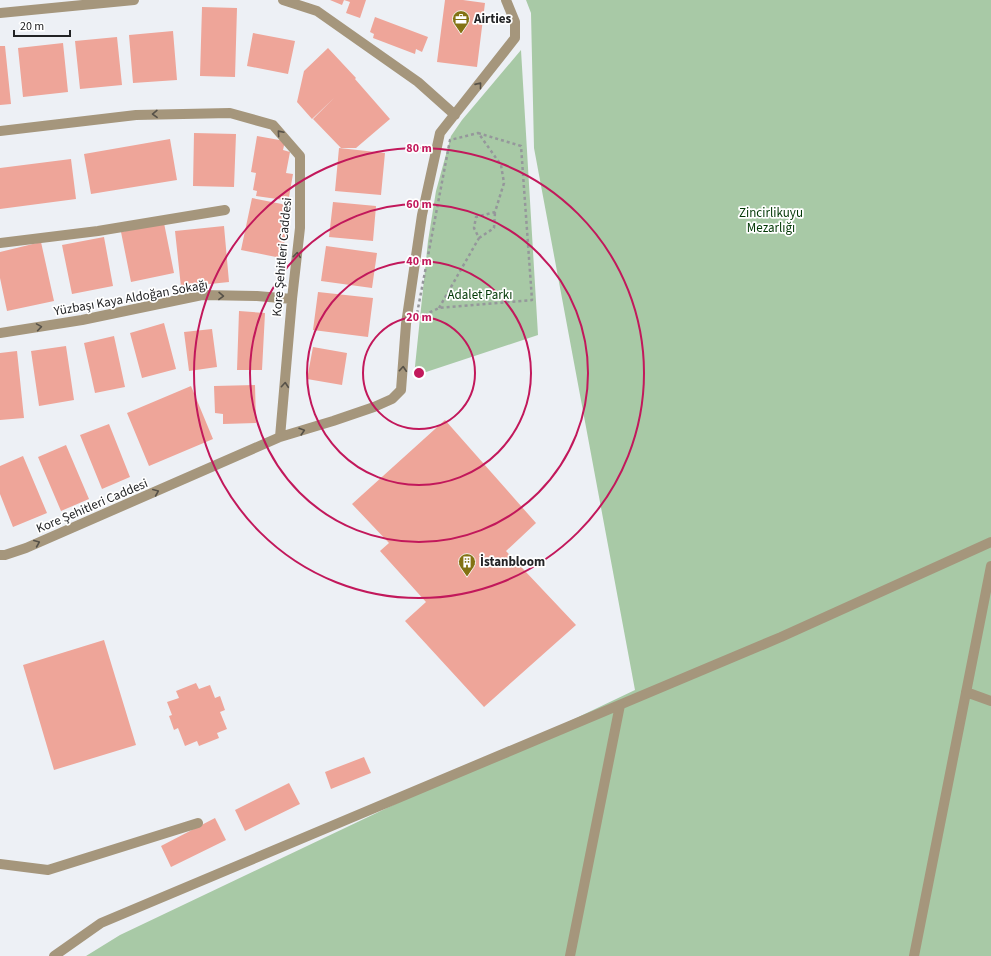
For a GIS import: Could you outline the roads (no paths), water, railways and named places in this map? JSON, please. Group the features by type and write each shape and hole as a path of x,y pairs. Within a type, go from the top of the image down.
{"street":[{"path":"0,13 134,0"},
{"path":"283,0 317,10 418,82 455,115 515,38 515,22 506,0"},
{"name":"Kore Şehitleri Caddesi","path":"0,130 136,115 230,113 273,125 300,156 300,228 292,299 280,437"},
{"name":"Kore Şehitleri Caddesi","path":"0,555 5,555 26,548 280,437 374,407 392,399 402,390 406,324 422,215 440,133 455,115"},
{"path":"0,243 98,231 226,210"},
{"name":"Yüzbaşı Kaya Aldoğan Sokağı","path":"0,333 82,320 202,295 257,296 292,299"},
{"path":"54,956 101,922 781,637 991,542"},
{"path":"914,956 991,566"},
{"path":"966,692 991,701"},
{"path":"570,956 620,705"},
{"path":"0,864 48,870 198,823"}],"place":[{"name":"Airties","path":"461,34"},
{"name":"İstanbloom","path":"467,577"}],"park label":[{"name":"Zincirlikuyu Mezarlığı","path":"771,220"},
{"name":"Adalet Parkı","path":"480,295"}]}
